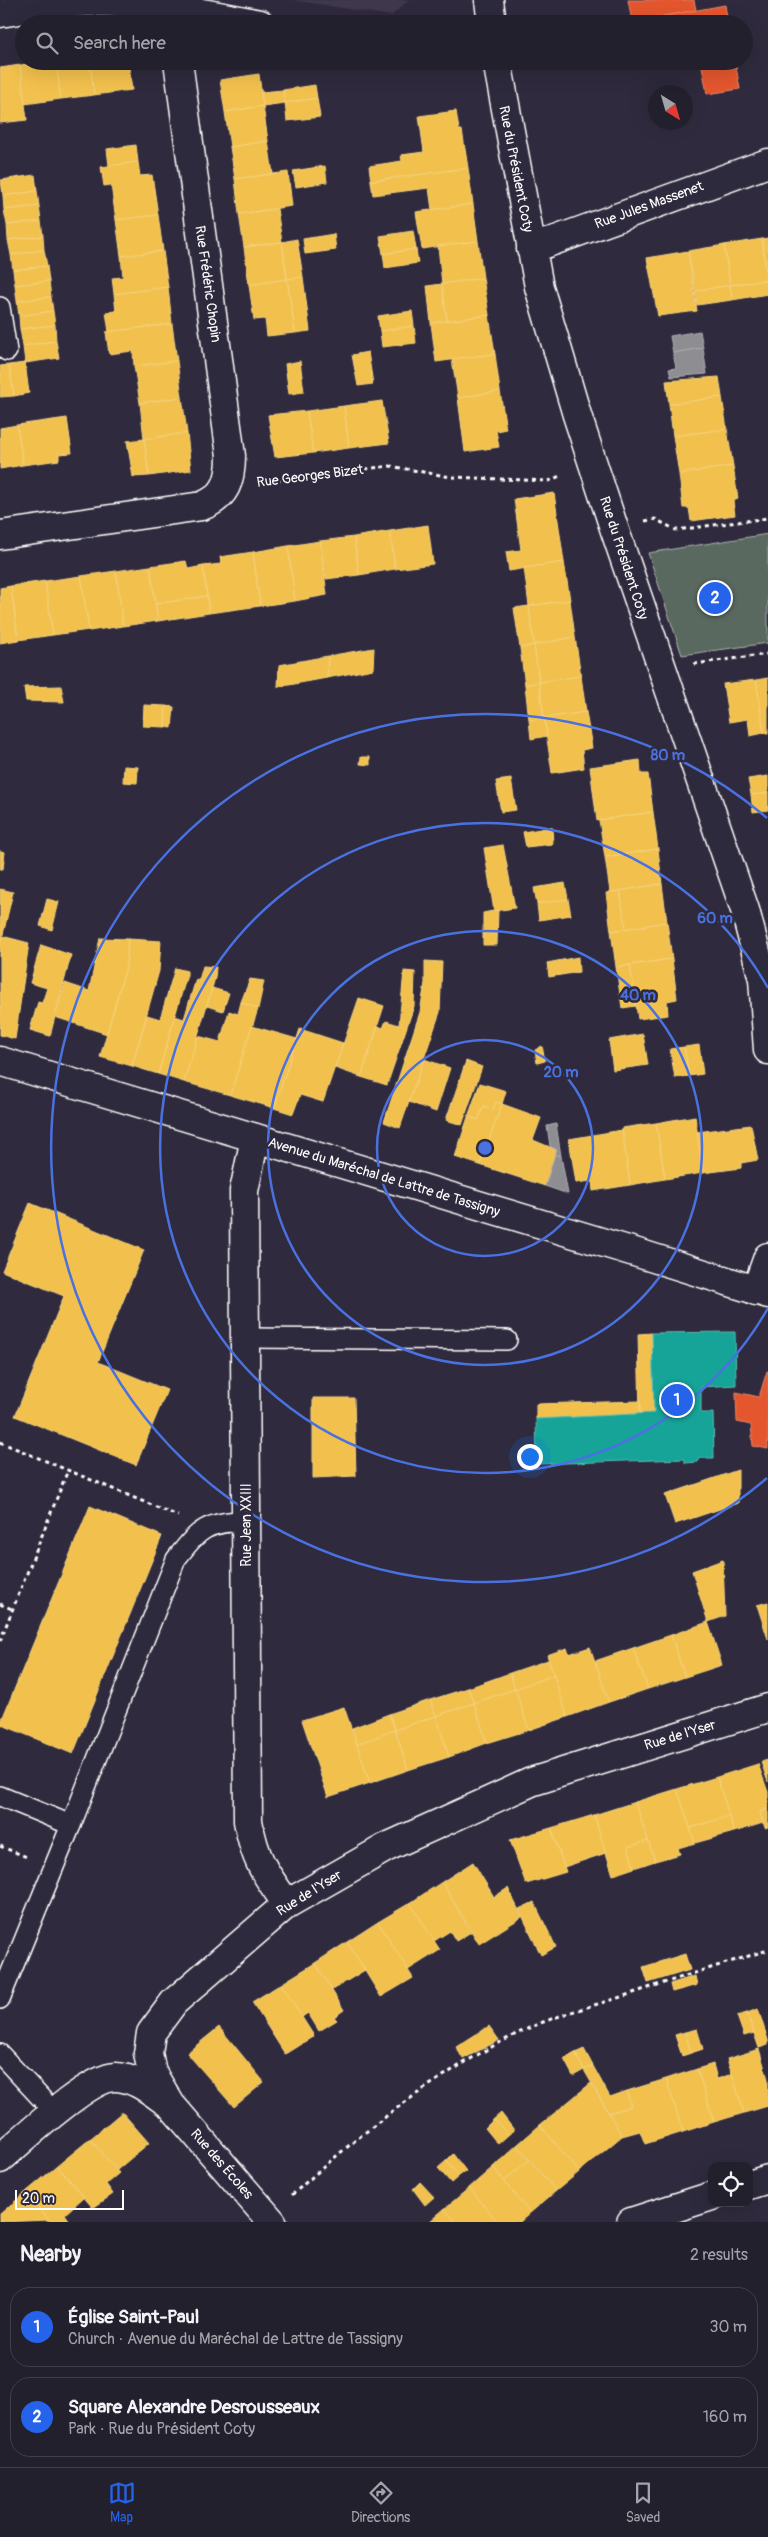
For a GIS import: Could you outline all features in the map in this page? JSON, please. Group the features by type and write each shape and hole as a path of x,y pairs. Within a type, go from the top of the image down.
{"street":[{"path":"489,0 491,15"},
{"path":"0,14 28,8 92,2 168,15"},
{"name":"Rue Frédéric Chopin","path":"0,535 202,506 214,501 228,483 231,456 179,70"},
{"name":"Rue du Président Coty","path":"499,70 539,287 592,460 661,669 763,954 768,1050"},
{"name":"Rue Jules Massenet","path":"531,249 768,163"},
{"name":"Avenue du Maréchal de Lattre de Tassigny","path":"0,1061 762,1293"},
{"name":"Rue Jean XXIII","path":"255,1138 244,1191 248,1821 252,1842 261,1868 287,1904"},
{"path":"762,1293 768,1257"},
{"name":"Rue de l'Yser","path":"171,2105 152,2073 148,2053 151,2033 174,2002 287,1904 387,1847 530,1782 768,1708"},
{"path":"0,2159 55,2113 86,2089 102,2080 115,2077 130,2080 171,2105"},
{"name":"Rue des Écoles","path":"171,2105 270,2220"},
{"path":"753,2184 768,2179"},
{"path":"631,2222 708,2197"}],"lane":[{"path":"0,307 7,351"},
{"path":"245,1338 507,1340"},
{"path":"0,1999 176,1560 197,1532 220,1522 246,1520"},
{"path":"0,1796 71,1825"},
{"path":"0,2054 55,2113"}],"path":[{"name":"Rue Georges Bizet","path":"261,482 390,466 451,477 549,481 592,460"},
{"path":"614,528 655,519 676,530 768,518"},
{"path":"661,669 768,654"},
{"path":"0,1442 174,1513 197,1532"},
{"path":"0,1641 68,1470"},
{"path":"0,1604 12,1610"},
{"path":"270,2220 327,2164 390,2114 466,2063 527,2029 768,1950"}],"shaded area":[{"path":"292,0 409,0 392,15"}],"green space":[{"path":"768,534 768,643 682,655 648,553"}],"building: Homes":[{"path":"15,66 15,70 21,70 27,120 0,123 0,68"},
{"path":"21,70 57,70 61,99 25,104"},
{"path":"57,70 91,70 94,95 61,99"},
{"path":"91,70 129,70 132,90 94,95"},
{"path":"259,74 263,106 225,112 220,80"},
{"path":"315,85 317,98 285,103 283,90"},
{"path":"283,90 285,103 263,106 261,92"},
{"path":"317,98 320,117 287,121 285,103"},
{"path":"263,106 268,141 230,147 225,112"},
{"path":"456,111 459,130 462,130 468,168 371,181 369,166 402,161 401,155 424,152 419,116"},
{"path":"268,141 273,174 235,179 230,147"},
{"path":"136,145 138,162 109,166 107,149"},
{"path":"138,162 140,176 152,175 158,215 116,220 111,185 104,186 101,167"},
{"path":"325,166 327,182 296,187 293,171"},
{"path":"468,168 473,204 432,210 429,188 373,195 371,181"},
{"path":"288,172 292,206 239,214 235,179"},
{"path":"35,175 37,191 3,196 1,180"},
{"path":"37,191 39,206 4,210 3,196"},
{"path":"473,204 478,241 422,249 416,212"},
{"path":"39,206 41,221 7,225 4,210"},
{"path":"277,209 282,242 244,247 239,214"},
{"path":"158,215 163,251 121,256 116,220"},
{"path":"41,221 43,236 8,240 7,225"},
{"path":"413,231 416,249 383,254 380,236"},
{"path":"334,234 336,250 305,254 303,239"},
{"path":"43,236 44,250 11,255 8,240"},
{"path":"768,238 768,280 767,280 762,239"},
{"path":"297,239 303,277 287,279 282,242"},
{"path":"762,239 767,280 730,285 724,245"},
{"path":"478,241 483,278 442,284 438,246"},
{"path":"282,242 287,279 249,285 244,247"},
{"path":"724,245 730,285 695,291 688,251"},
{"path":"416,249 418,263 385,268 383,254"},
{"path":"44,250 47,266 13,270 11,255"},
{"path":"163,251 168,287 114,294 112,278 123,277 121,256"},
{"path":"688,251 697,311 658,316 647,258"},
{"path":"47,266 49,281 15,285 13,270"},
{"path":"303,277 310,331 295,333 287,279"},
{"path":"483,278 489,315 447,321 442,284"},
{"path":"287,279 295,333 267,336 265,319 254,320 249,285"},
{"path":"767,280 768,294 732,300 730,285"},
{"path":"49,281 51,297 17,301 15,285"},
{"path":"442,284 447,321 431,323 427,286"},
{"path":"730,285 732,300 697,305 695,291"},
{"path":"168,287 172,324 109,332 106,312 116,311 114,294"},
{"path":"51,297 53,311 19,316 17,301"},
{"path":"53,311 55,325 20,329 19,316"},
{"path":"412,311 414,326 380,331 378,316"},
{"path":"489,315 495,354 436,362 431,323"},
{"path":"172,324 177,361 134,366 133,351 109,354 106,332"},
{"path":"55,325 56,341 23,346 20,329"},
{"path":"414,326 416,343 382,347 380,331"},
{"path":"56,341 59,358 25,363 23,346"},
{"path":"368,352 373,384 358,386 352,355"},
{"path":"495,354 500,391 458,398 452,359"},
{"path":"177,361 182,397 140,403 134,366"},
{"path":"300,361 304,392 289,394 285,364"},
{"path":"25,363 29,393 14,396 9,365"},
{"path":"9,365 14,396 0,397 0,366"},
{"path":"719,377 722,397 669,404 666,381"},
{"path":"500,391 506,429 496,431 499,447 465,452 458,398"},
{"path":"182,397 187,433 144,439 140,403"},
{"path":"722,397 727,429 673,436 669,404"},
{"path":"382,401 389,443 349,448 344,406"},
{"path":"344,406 349,448 313,453 307,411"},
{"path":"307,411 313,453 275,457 268,415"},
{"path":"67,418 72,453 59,454 59,460 23,465 17,425"},
{"path":"17,425 23,465 0,469 0,428"},
{"path":"727,429 733,466 679,474 673,436"},
{"path":"187,433 191,470 149,476 144,439"},
{"path":"144,439 149,476 133,477 127,441"},
{"path":"733,466 738,499 733,501 735,515 691,521 689,508 683,508 679,474"},
{"path":"554,493 564,562 509,571 506,552 521,550 514,499"},
{"path":"428,525 433,564 395,569 390,531"},
{"path":"390,531 395,569 359,575 354,537"},
{"path":"354,537 359,575 326,579 320,541"},
{"path":"320,541 327,595 295,601 288,546"},
{"path":"288,546 295,601 260,606 253,552"},
{"path":"253,552 260,606 209,613 203,566 221,564 220,557"},
{"path":"186,561 188,569 203,566 207,596 156,604 150,566"},
{"path":"564,562 570,600 529,606 524,568"},
{"path":"150,566 158,621 123,626 116,571"},
{"path":"116,571 123,626 89,631 81,576"},
{"path":"81,576 89,630 53,635 45,581"},
{"path":"45,581 53,635 18,640 11,586"},
{"path":"11,586 18,640 0,643 0,588"},
{"path":"207,596 209,613 158,621 156,604"},
{"path":"570,600 575,637 534,645 529,606"},
{"path":"529,606 534,645 520,648 514,608"},
{"path":"575,637 581,676 539,682 534,645"},
{"path":"534,645 539,682 525,685 520,648"},
{"path":"374,648 373,669 327,678 328,656"},
{"path":"328,656 327,678 278,687 279,665"},
{"path":"581,676 586,712 544,718 539,682"},
{"path":"768,678 768,733 764,733 756,680"},
{"path":"756,680 764,733 750,736 748,719 729,722 723,684"},
{"path":"539,682 544,718 529,720 525,685"},
{"path":"61,686 64,702 26,701 24,687"},
{"path":"144,705 166,706 165,727 143,726"},
{"path":"166,706 174,707 172,728 165,727"},
{"path":"586,712 592,748 582,750 584,768 552,773 544,718"},
{"path":"544,718 547,736 531,739 529,720"},
{"path":"361,757 370,757 370,765 360,764"},
{"path":"640,760 641,774 648,774 653,812 597,821 590,767"},
{"path":"124,766 138,767 137,783 123,782"},
{"path":"768,776 768,793 751,795 748,779"},
{"path":"511,779 516,810 501,812 496,781"},
{"path":"768,793 768,810 753,812 751,795"},
{"path":"653,812 658,849 605,857 599,820"},
{"path":"552,827 553,844 526,847 523,832"},
{"path":"503,845 515,908 494,911 484,848"},
{"path":"658,849 662,884 610,892 605,857"},
{"path":"0,851 5,852 3,869 0,869"},
{"path":"565,883 568,899 537,904 534,888"},
{"path":"662,884 667,922 626,929 620,891"},
{"path":"0,889 13,892 1,943 0,943"},
{"path":"620,891 626,929 611,931 606,893"},
{"path":"47,899 59,902 52,930 40,926"},
{"path":"568,899 571,915 539,920 537,904"},
{"path":"498,910 497,945 483,945 483,913"},
{"path":"667,922 672,959 616,967 611,931"},
{"path":"2,936 29,943 15,1039 0,1035 0,943"},
{"path":"100,938 128,939 126,967 107,1034 55,1017 65,983 89,991"},
{"path":"128,939 161,941 159,971 132,1066 100,1057 126,967"},
{"path":"41,945 71,955 50,1036 30,1030 38,1002 42,1003 47,988 30,983"},
{"path":"578,957 579,972 549,977 547,963"},
{"path":"672,959 677,999 667,1001 668,1015 638,1019 630,965"},
{"path":"425,961 442,962 440,1012 400,1128 384,1122 420,1012 425,983"},
{"path":"630,965 636,1006 622,1008 616,967"},
{"path":"203,966 216,967 215,978 184,1082 158,1074 175,1016 184,1019 196,979 199,980"},
{"path":"175,968 187,971 187,975 158,1074 132,1066 147,1015 160,1019"},
{"path":"404,971 415,972 414,1006 387,1085 361,1077 378,1026 383,1028 386,1021 399,1025"},
{"path":"250,979 264,981 258,1009 241,1002"},
{"path":"212,988 229,993 223,1011 207,1006"},
{"path":"359,998 384,1006 361,1077 335,1068"},
{"path":"241,1002 258,1009 230,1095 184,1082 198,1036 220,1042 229,1011 238,1014"},
{"path":"252,1026 297,1039 274,1108 230,1095"},
{"path":"300,1029 343,1043 323,1102 300,1095 293,1114 274,1108"},
{"path":"643,1034 648,1065 613,1070 609,1040"},
{"path":"699,1045 703,1074 689,1076 684,1047"},
{"path":"542,1046 545,1061 537,1063 535,1050"},
{"path":"684,1047 689,1076 675,1078 670,1049"},
{"path":"424,1059 450,1068 436,1112 409,1102"},
{"path":"466,1061 482,1067 462,1125 446,1120"},
{"path":"480,1083 506,1091 502,1104 496,1102 493,1110 484,1106 478,1120 468,1117"},
{"path":"496,1102 502,1104 480,1165 455,1157 468,1117 478,1120 484,1106 493,1110"},
{"path":"502,1104 541,1118 533,1140 557,1150 545,1186 480,1165"},
{"path":"695,1116 703,1173 665,1179 656,1123"},
{"path":"656,1123 665,1179 630,1185 622,1128"},
{"path":"751,1125 758,1160 741,1163 741,1168 703,1173 697,1132"},
{"path":"622,1130 630,1185 593,1191 592,1181 576,1183 569,1139"},
{"path":"30,1203 144,1250 98,1362 167,1390 136,1465 15,1416 64,1296 2,1271"},
{"path":"652,1333 654,1413 640,1414 638,1334"},
{"path":"313,1398 354,1398 356,1476 313,1478"},
{"path":"640,1401 640,1414 536,1419 536,1404"},
{"path":"738,1470 738,1503 675,1524 665,1495"},
{"path":"90,1506 162,1536 73,1754 0,1724"},
{"path":"723,1560 725,1616 708,1622 692,1571"},
{"path":"768,1602 768,1639 757,1605"},
{"path":"708,1622 722,1665 685,1677 671,1635"},
{"path":"671,1635 685,1677 648,1689 633,1648"},
{"path":"590,1647 609,1702 567,1717 547,1655 567,1648 569,1654"},
{"path":"633,1648 648,1689 609,1702 595,1661"},
{"path":"548,1660 554,1675 515,1689 510,1673"},
{"path":"510,1673 515,1689 474,1703 468,1688"},
{"path":"554,1675 567,1717 529,1730 515,1689"},
{"path":"468,1688 474,1703 436,1716 430,1700"},
{"path":"515,1689 529,1730 487,1743 474,1703"},
{"path":"430,1700 436,1716 395,1730 389,1714"},
{"path":"474,1703 487,1743 449,1757 436,1716"},
{"path":"344,1707 370,1783 328,1797 302,1720"},
{"path":"389,1714 395,1730 357,1744 352,1728"},
{"path":"436,1716 449,1757 408,1770 395,1730"},
{"path":"395,1730 408,1770 370,1783 357,1744"},
{"path":"768,1760 768,1782 761,1762"},
{"path":"758,1764 768,1792 768,1809 760,1812 763,1823 734,1832 717,1777"},
{"path":"717,1777 729,1816 690,1828 677,1789"},
{"path":"677,1789 695,1843 678,1848 680,1854 655,1861 635,1802"},
{"path":"635,1802 648,1841 628,1847 634,1868 613,1875 594,1815"},
{"path":"768,1809 768,1827 765,1828 760,1812"},
{"path":"594,1815 606,1853 564,1867 551,1828"},
{"path":"729,1816 734,1832 695,1843 690,1828"},
{"path":"551,1828 566,1872 526,1884 510,1840"},
{"path":"648,1841 655,1861 634,1868 628,1847"},
{"path":"473,1862 494,1897 508,1888 522,1917 479,1944 442,1882"},
{"path":"442,1882 471,1932 456,1941 450,1931 434,1941 410,1903"},
{"path":"534,1902 556,1947 541,1955 519,1909"},
{"path":"410,1903 440,1950 408,1970 378,1922"},
{"path":"378,1922 413,1978 381,1997 347,1942"},
{"path":"347,1942 365,1970 332,1990 315,1963"},
{"path":"685,1954 690,1970 648,1983 643,1967"},
{"path":"315,1963 344,2010 334,2017 337,2020 319,2031 308,2013 302,2017 281,1984"},
{"path":"695,1976 697,1985 672,1992 670,1984"},
{"path":"281,1984 314,2036 285,2054 252,2002"},
{"path":"758,2009 768,2040 768,2045 759,2048 747,2013"},
{"path":"747,2013 754,2033 744,2036 737,2016"},
{"path":"489,2026 499,2040 463,2059 456,2047"},
{"path":"219,2027 264,2082 234,2107 187,2053"},
{"path":"697,2029 703,2049 691,2053 685,2032"},
{"path":"685,2032 691,2053 682,2056 675,2035"},
{"path":"584,2049 593,2066 584,2070 575,2053"},
{"path":"759,2049 768,2079 768,2106 744,2113 727,2059"},
{"path":"575,2053 584,2070 573,2076 564,2059"},
{"path":"713,2064 717,2079 732,2074 744,2113 714,2122 697,2069"},
{"path":"593,2066 610,2097 627,2091 631,2106 609,2113 584,2070"},
{"path":"697,2069 714,2122 683,2132 666,2079"},
{"path":"666,2079 683,2132 645,2144 640,2131 622,2136 609,2113 631,2106 627,2091"},
{"path":"591,2083 622,2136 579,2172 540,2125"},
{"path":"122,2112 149,2143 117,2170 90,2139"},
{"path":"501,2113 514,2130 508,2135 494,2119"},
{"path":"494,2119 508,2135 498,2144 485,2128"},
{"path":"540,2125 579,2172 556,2191 517,2145"},
{"path":"90,2139 119,2173 106,2184 113,2194 93,2208 57,2166"},
{"path":"517,2145 529,2160 504,2181 493,2167"},
{"path":"453,2154 466,2171 459,2176 446,2161"},
{"path":"529,2160 556,2191 530,2213 504,2181"},
{"path":"446,2161 459,2176 451,2183 438,2168"},
{"path":"57,2166 84,2197 65,2214 70,2221 68,2222 50,2222 26,2192"},
{"path":"493,2167 530,2213 520,2222 498,2222 469,2188"},
{"path":"420,2182 434,2197 425,2205 413,2189"},
{"path":"469,2188 498,2222 456,2222 444,2209"},
{"path":"26,2192 49,2220 0,2222 0,2214"},
{"path":"444,2209 456,2222 429,2222"}],"building: Shops":[{"path":"628,0 694,0 696,10 669,15 631,15"},
{"path":"725,5 727,15 670,15"},
{"path":"703,70 737,70 740,89 707,94"},
{"path":"767,1371 768,1449 753,1446 751,1425 737,1422 736,1392 759,1397"}],"building: Public":[{"path":"735,1332 736,1385 701,1387 701,1413 713,1413 714,1458 698,1458 698,1462 685,1463 685,1459 537,1464 536,1419 654,1413 652,1333"}],"building: Industry":[{"path":"700,331 703,348 673,353 670,336"},
{"path":"703,348 707,374 671,377 669,369 676,368 673,353"},
{"path":"556,1124 561,1156 555,1154 557,1150 550,1146 547,1126"},
{"path":"555,1154 561,1156 568,1194 545,1186"}],"place":[{"name":"Square Alexandre Desrousseaux","path":"715,598"},
{"name":"Église Saint-Paul","path":"677,1400"}]}
